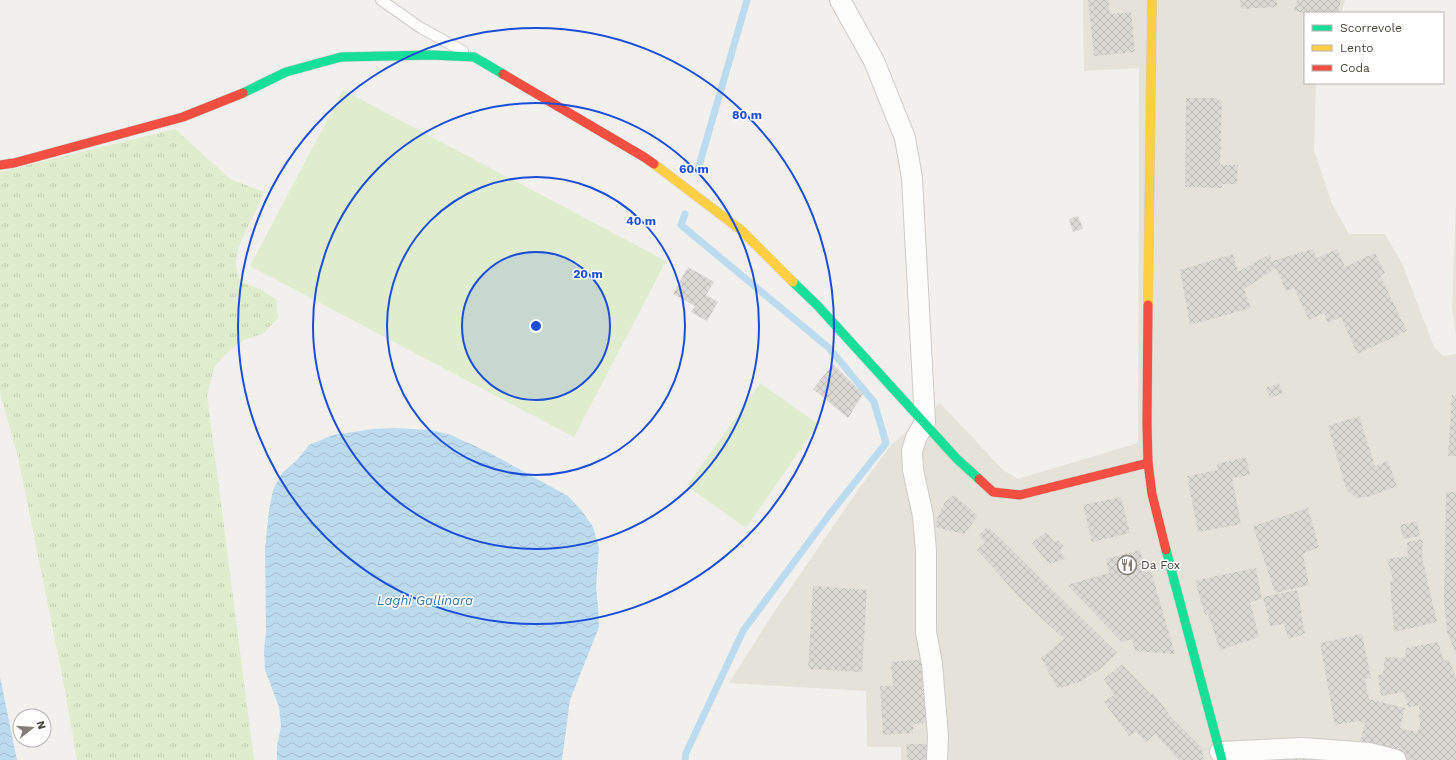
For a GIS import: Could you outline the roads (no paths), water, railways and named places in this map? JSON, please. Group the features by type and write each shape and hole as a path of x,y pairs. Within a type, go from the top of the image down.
{"street":[{"path":"840,0 874,61 905,138 912,178 925,422 916,438 912,451 913,470 923,516 926,551 926,632 932,664 938,736 937,760"},
{"path":"1152,0 1147,424 1148,463 1152,494 1160,529 1221,756 1302,748 1369,754 1396,760"},
{"path":"0,165 14,163 183,116 244,92 286,72 341,57 432,55 474,57 644,157 741,230 817,305 925,422 957,459 993,492 1020,496 1148,463"}],"lane":[{"path":"381,0 421,28 474,57"}],"water":[{"name":"Laghi Gallinara","path":"393,428 432,430 451,435 488,452 568,496 582,511 593,527 599,548 596,587 599,627 570,700 562,760 277,760 277,746 281,726 279,707 265,670 264,650 266,631 265,549 269,510 273,490 282,473 297,460 309,445 333,435 373,429"},
{"path":"0,677 12,736 12,748 15,748 17,760 0,760"}],"waterway":[{"path":"698,169 747,0"},
{"path":"685,214 681,225 829,348 874,402 886,443 829,515 743,631 686,753 685,760"}],"place":[{"name":"Da Fox","path":"1127,565"}]}
